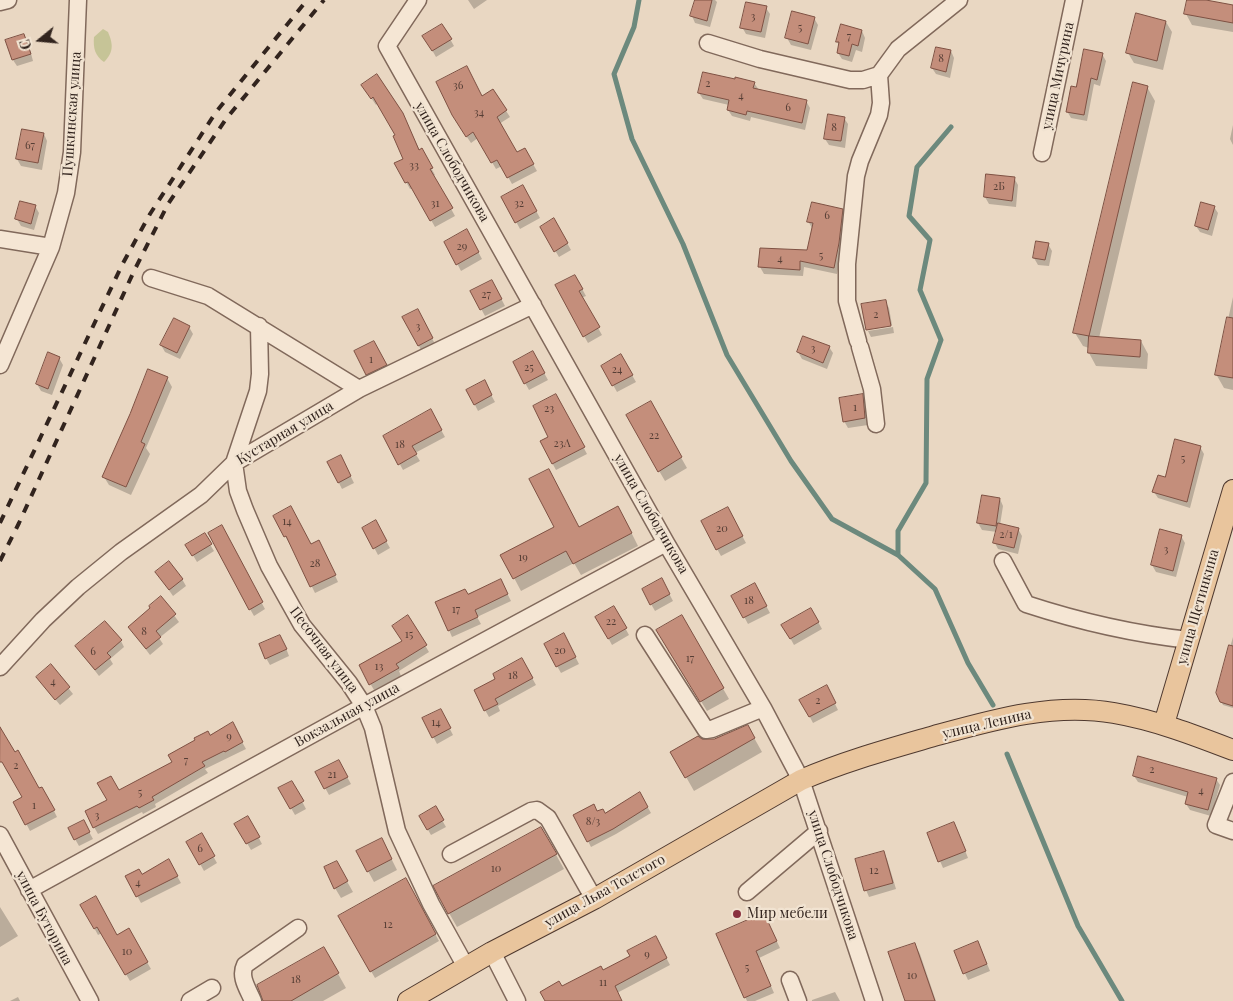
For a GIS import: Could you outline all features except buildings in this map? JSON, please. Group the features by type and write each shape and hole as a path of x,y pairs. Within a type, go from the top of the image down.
{"main road":[{"name":"улица Щетинкина","path":"1164,724 1233,490"},
{"name":"улица Ленина","path":"801,780 867,755 1002,718 1046,712 1079,710 1112,712 1164,724 1233,750"},
{"name":"улица Льва Толстого","path":"408,1001 492,952 594,899 801,780"}],"street":[{"path":"0,2 8,0"},
{"name":"Пушкинская улица","path":"0,365 50,247 66,193 72,152 78,0"},
{"name":"улица Слободчикова","path":"418,0 386,46 666,543 763,708 801,780 874,1001"},
{"path":"708,43 760,59 850,80 863,80 879,75 898,49 959,0"},
{"name":"улица Мичурина","path":"1042,153 1074,0"},
{"path":"876,424 872,389 847,301 847,256 856,176 879,114 881,103 879,75"},
{"path":"0,239 50,247"},
{"path":"151,278 208,296 359,389"},
{"name":"Кустарная улица","path":"0,667 43,620 78,587 121,552 201,495 234,463 359,389 533,305"},
{"name":"Песочная улица","path":"259,326 260,374 258,390 234,463 238,491 244,510 269,566 302,625 349,683 364,706 373,728 397,830 432,904 466,967"},
{"name":"Вокзальная улица","path":"29,890 666,543"},
{"path":"1003,561 1026,604 1058,614 1158,637 1189,640"},
{"path":"646,635 706,730 763,708"},
{"path":"1233,782 1216,825 1233,831"},
{"path":"451,854 531,811 537,810 544,813 548,818 594,899"},
{"path":"747,892 819,831"},
{"name":"улица Буторина","path":"0,835 90,1001"},
{"path":"253,1001 243,979 242,971 245,965 298,928"},
{"path":"492,952 517,1001"},
{"path":"790,980 798,1001"},
{"path":"190,1001 212,988"}],"shaded area":[{"path":"103,29 108,32 112,44 110,55 104,62 95,51 94,45 94,37"}],"waterway":[{"path":"639,0 634,27 614,74 632,139 683,244 727,355 791,461 832,519 898,555 935,589 968,663 993,705"},
{"path":"898,555 898,531 926,483 927,379 941,340 920,290 930,240 909,216 917,167 951,127"},
{"path":"1007,754 1078,926 1122,1001"}],"railway":[{"path":"0,523 122,265 150,214 216,112 307,0"},
{"path":"0,561 134,271 168,204 226,119 324,0"}],"place":[{"name":"Мир мебели","path":"737,914"}]}
